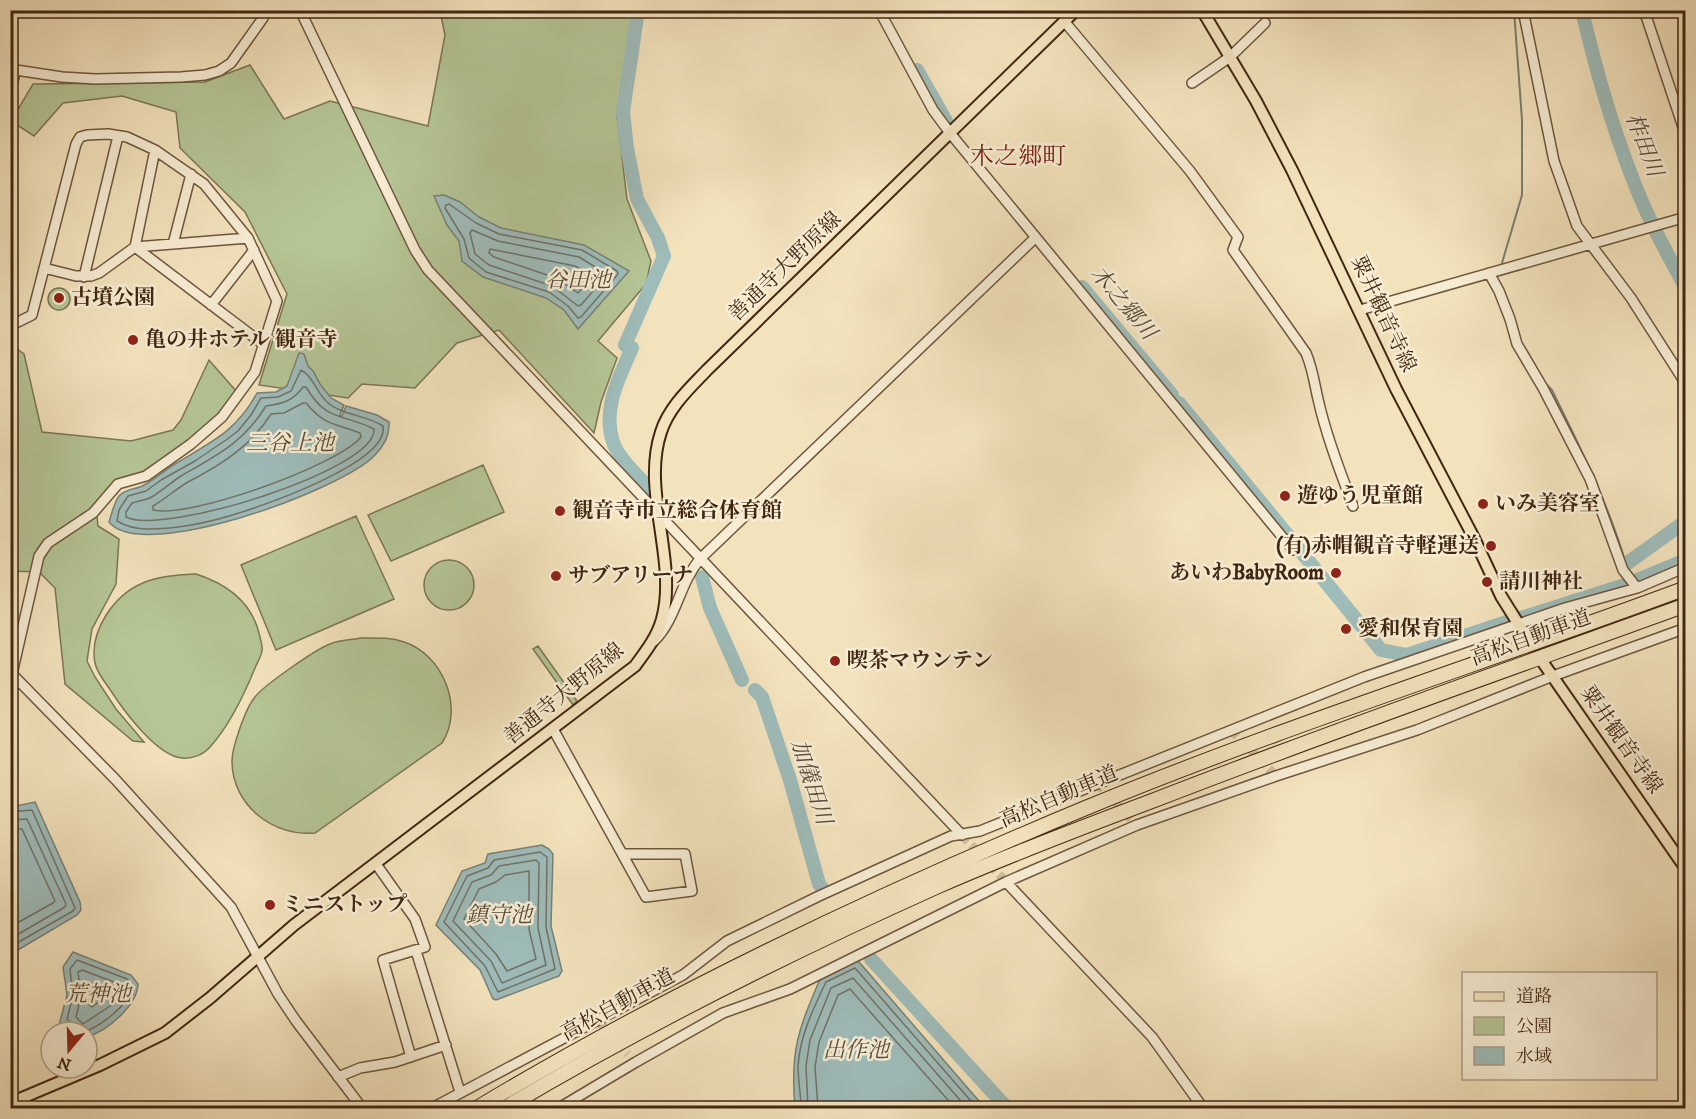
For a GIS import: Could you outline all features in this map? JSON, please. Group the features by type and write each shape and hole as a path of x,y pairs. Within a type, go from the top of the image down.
{"highway":[{"name":"高松自動車道","path":"477,1108 675,996 923,878 1058,820 1296,727 1686,588"},
{"name":"高松自動車道","path":"505,1108 768,966 937,887 1095,822 1300,743 1686,605"}],"main road":[{"name":"善通寺大野原線","path":"10,1103 100,1065 165,1033 210,998 294,925 635,666 653,642 662,620 665,598 656,451 669,413 682,395 1076,10"},
{"name":"粟井観音寺線","path":"1202,10 1292,170 1396,388 1517,624 1526,636"},
{"name":"粟井観音寺線","path":"1544,664 1686,869"}],"street":[{"path":"10,90 16,70 95,79 181,78 219,71 231,63 263,18 263,10"},
{"path":"300,10 415,250 428,270 962,835"},
{"path":"879,10 933,110 950,133 1293,550"},
{"path":"1523,10 1554,161 1577,226 1631,298 1686,384"},
{"path":"1644,10 1686,136"},
{"path":"1064,21 1190,171 1238,237 1233,250 1306,353 1314,372 1317,398 1353,506"},
{"path":"1192,84 1230,57 1265,23"},
{"path":"13,320 18,322 32,315 76,144 80,137 87,135 108,134 138,141 204,184 248,238 277,301 255,372 222,417 198,439 146,476 118,484 93,513 48,543 43,549 39,556 11,673 116,778 231,907 257,957 296,1021 362,1108"},
{"path":"84,277 118,136"},
{"path":"135,247 155,150"},
{"path":"173,244 191,174"},
{"path":"1360,310 1686,217"},
{"path":"44,268 84,277 99,273 135,247 248,238"},
{"path":"653,642 666,629 691,569 700,559 1035,238"},
{"path":"135,247 263,344"},
{"path":"211,305 254,250"},
{"path":"1489,273 1499,291 1517,344 1543,388 1590,479 1623,570 1637,588"},
{"path":"432,1108 683,975 727,941 951,836 980,831 1364,677 1517,624 1637,588 1686,567"},
{"path":"559,1108 723,1013 790,988 1006,882 1137,825 1417,730 1552,676 1686,628"},
{"path":"553,729 646,897 693,891 685,854 623,854"},
{"path":"376,864 415,919 425,947 383,960 411,1057"},
{"path":"1006,882 1152,1037 1203,1108"},
{"path":"416,951 460,1092"},
{"path":"338,1077 360,1068 411,1057 446,1046"},
{"path":"628,1054 636,1062"}],"green space":[{"path":"440,11 633,11 617,116 627,199 651,261 646,284 598,341 617,358 601,402 594,433 499,330 457,343 415,388 362,384 348,398 259,385 287,294 245,212 180,148 176,112 122,96 63,103 34,136 11,121 33,84 205,82 250,65 284,119 330,101 428,126 445,35"},
{"name":"古墳公園","path":"59,288 67,291 70,299 67,307 59,310 51,307 48,299 51,291"},
{"path":"10,344 24,354 42,432 131,441 173,430 181,420 209,360 237,392 219,414 193,439 147,470 114,482 96,508 98,526 119,539 116,584 92,629 87,661 116,709 144,742 133,741 65,684 55,588 39,572 11,571"},
{"path":"483,465 504,512 391,561 368,515"},
{"path":"356,516 394,599 276,650 241,565"},
{"path":"444,560 454,560 467,567 474,580 474,590 467,603 454,610 444,610 435,606 428,599 424,590 424,580 428,571 435,564"},
{"path":"196,574 218,583 244,603 255,622 262,649 241,699 217,738 201,754 182,758 162,750 142,731 99,674 94,651 100,627 113,605 122,596 149,581 169,576"},
{"path":"361,638 399,640 417,648 429,658 439,670 450,698 449,729 442,743 315,833 284,830 270,824 247,804 234,777 233,752 249,707 255,697 268,685 323,647"},
{"path":"538,646 577,701 573,705 533,649"}],"water":[{"name":"谷田池","path":"444,195 460,202 479,217 501,228 584,245 629,271 578,329 564,310 546,298 483,277 462,261 459,241 447,225 434,196"},
{"name":"三谷上池","path":"299,353 304,354 308,366 331,398 344,405 340,415 342,416 346,406 377,415 389,422 386,440 375,455 356,469 325,486 243,517 199,528 160,534 129,533 109,522 122,493 148,483 222,435 240,417 257,393 276,392 287,386"},
{"path":"35,802 80,902 81,910 77,915 18,950 11,950 11,807"},
{"name":"鎮守池","path":"542,845 553,854 551,926 562,971 559,976 496,1000 493,999 480,970 436,925 462,871 485,863 488,854"},
{"name":"荒神池","path":"73,952 131,975 138,984 136,992 127,1009 99,1032 99,1020 60,1020 67,995 63,967"},
{"name":"出作池","path":"856,961 985,1108 795,1108 795,1055 801,1026 813,995 821,977"}],"waterway":[{"name":"加儀田川","path":"625,345 664,256 658,238 637,199 623,112 638,10"},
{"path":"1502,263 1522,195 1522,120 1514,10"},
{"name":"柞田川","path":"1582,10 1592,53 1624,157 1650,219 1686,288"},
{"name":"木之郷川","path":"917,70 946,121"},
{"name":"木之郷川","path":"1082,287 1172,395"},
{"name":"加儀田川","path":"632,348 613,394 610,430 620,455 651,490"},
{"path":"1544,382 1552,390 1593,476 1626,564"},
{"name":"木之郷川","path":"1179,403 1295,544"},
{"name":"木之郷川","path":"1626,564 1686,521"},
{"name":"木之郷川","path":"1298,548 1381,650 1407,655 1507,622"},
{"name":"木之郷川","path":"1635,581 1686,560"},
{"name":"加儀田川","path":"702,577 710,608 742,680"},
{"name":"木之郷川","path":"1521,618 1628,584"},
{"name":"加儀田川","path":"755,690 762,697 790,780 819,884 823,889"},
{"name":"加儀田川","path":"871,959 1007,1108"}],"tunnel":[{"path":"1231,730 1276,776"},
{"path":"1097,783 1137,825"},
{"path":"962,835 1006,882"},
{"path":"600,1023 628,1054"}],"place":[{"name":"古墳公園","path":"59,298"},
{"name":"亀の井ホテル 観音寺","path":"133,340"},
{"name":"遊ゆう児童館","path":"1285,496"},
{"name":"いみ美容室","path":"1483,504"},
{"name":"観音寺市立総合体育館","path":"560,511"},
{"name":"(有)赤帽観音寺軽運送","path":"1491,546"},
{"name":"あいわBabyRoom","path":"1336,573"},
{"name":"サブアリーナ","path":"556,576"},
{"name":"請川神社","path":"1487,582"},
{"name":"愛和保育園","path":"1346,629"},
{"name":"喫茶マウンテン","path":"835,661"},
{"name":"ミニストップ","path":"270,905"}],"district":[{"name":"木之郷町","path":"1018,157"}]}
